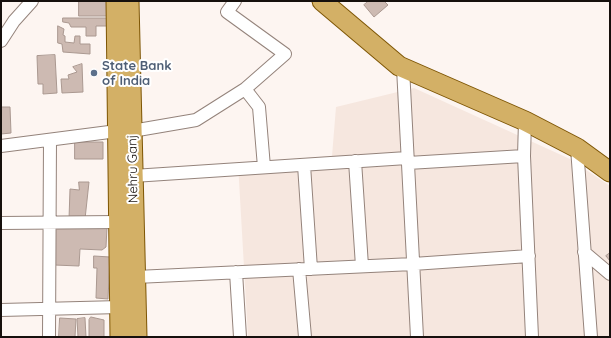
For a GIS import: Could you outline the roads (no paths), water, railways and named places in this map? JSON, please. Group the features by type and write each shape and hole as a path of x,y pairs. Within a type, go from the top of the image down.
{"main road":[{"name":"Nehru Ganj","path":"116,1 125,131 133,176 137,337"},
{"name":"Nehru Ganj","path":"120,337 118,222 125,131 130,1"},
{"path":"322,1 403,68 525,122 577,148 610,172"}],"street":[{"path":"1,41 14,22 32,1"},
{"path":"1,146 125,131 196,120 245,89 285,54 227,12 235,1"},
{"path":"403,68 417,337"},
{"path":"245,89 259,107 264,167"},
{"path":"525,122 524,156 532,337"},
{"path":"49,337 50,140"},
{"path":"577,148 591,337"},
{"path":"133,176 355,161 524,156"},
{"path":"355,161 362,266"},
{"path":"304,165 311,269"},
{"path":"1,223 118,222"},
{"path":"584,252 610,274"},
{"path":"136,277 413,264 529,256"},
{"path":"299,269 305,337"},
{"path":"236,272 240,337"},
{"path":"1,310 49,310 120,307"}],"place":[{"name":"State Bank of India","path":"94,73"}]}
